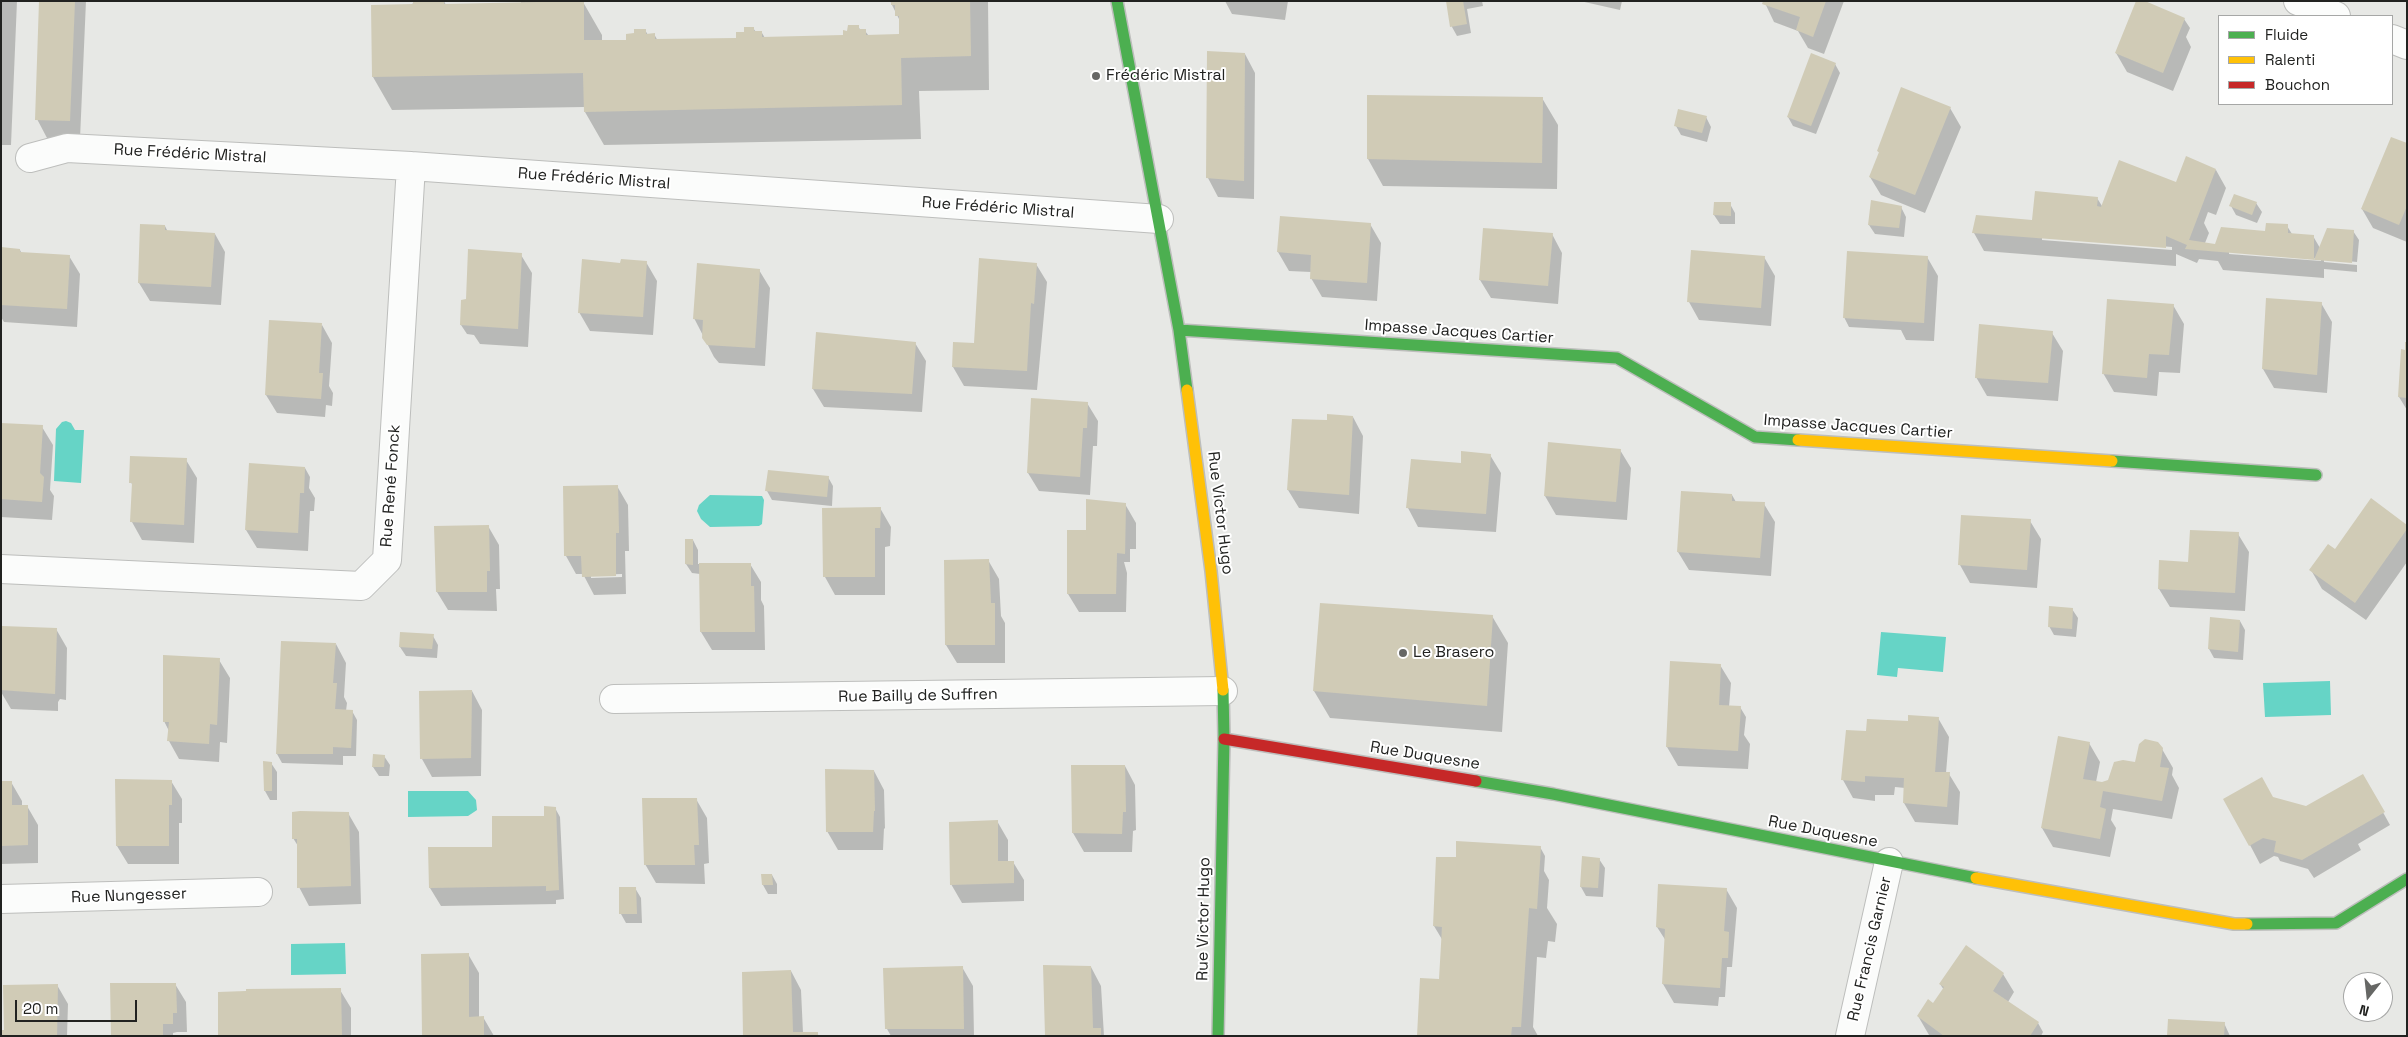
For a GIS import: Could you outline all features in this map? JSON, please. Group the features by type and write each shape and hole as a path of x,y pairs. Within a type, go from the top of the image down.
{"street":[{"name":"Rue Victor Hugo","path":"1117,1 1179,330 1212,571 1223,691 1224,739 1218,1036"},
{"path":"2298,1 2333,15"},
{"path":"2393,38 2407,44"},
{"name":"Rue Frédéric Mistral","path":"30,158 67,148 411,166 1159,219"},
{"name":"Rue René Fonck","path":"1,569 360,586 387,560 411,166"},
{"name":"Impasse Jacques Cartier","path":"1179,330 1617,358 1755,437 2316,475"},
{"name":"Rue Bailly de Suffren","path":"614,698 1223,691"},
{"name":"Rue Duquesne","path":"1224,739 1554,794 1889,862 2234,924 2336,923 2407,879"},
{"name":"Rue Francis Garnier","path":"1850,1036 1889,862"},
{"name":"Rue Nungesser","path":"1,899 258,892"}],"water":[{"path":"62,422 71,423 75,430 84,430 81,483 54,481 56,429"},
{"path":"710,495 762,496 764,500 762,524 759,526 710,527 701,519 697,511 699,505"},
{"path":"1881,632 1946,637 1943,672 1898,668 1897,677 1877,675"},
{"path":"2330,681 2331,715 2265,717 2263,683"},
{"path":"408,791 468,791 476,800 477,810 468,816 408,817"},
{"path":"345,943 346,974 291,975 291,944"}],"building":[{"path":"39,1 75,1 70,121 35,120"},
{"path":"413,1 444,1 444,4 584,1 584,40 626,40 626,34 634,33 634,29 646,29 646,34 655,33 655,39 736,38 736,32 744,32 744,27 754,27 754,31 762,31 762,37 843,35 843,30 847,31 848,25 859,25 859,29 866,29 866,35 899,34 899,16 895,16 895,5 891,5 891,1 970,1 971,56 901,58 902,105 584,112 583,73 372,77 371,5 413,4"},
{"path":"1446,1 1463,1 1467,24 1450,27"},
{"path":"1763,1 1826,1 1813,37 1796,30 1800,17 1762,4"},
{"path":"2136,1 2145,1 2185,18 2163,73 2115,53"},
{"path":"1207,51 1245,53 1244,181 1206,178"},
{"path":"1811,53 1836,63 1811,126 1787,117"},
{"path":"1901,87 1951,107 1915,195 1869,177"},
{"path":"1367,95 1543,97 1542,163 1367,159"},
{"path":"1678,109 1707,116 1702,133 1674,126"},
{"path":"2391,137 2407,143 2407,206 2399,225 2361,209"},
{"path":"2186,156 2216,169 2189,240 2215,244 2221,227 2265,231 2266,223 2288,224 2288,233 2314,235 2314,260 2185,249 2187,245 2166,236 2166,248 1972,233 1976,215 2032,220 2035,191 2098,197 2097,206 2101,207 2119,160 2176,182"},
{"path":"2234,194 2257,202 2252,215 2229,206"},
{"path":"1871,200 1902,206 1899,228 1868,225"},
{"path":"1714,202 1731,202 1731,216 1713,215"},
{"path":"1280,216 1371,223 1367,283 1310,279 1311,255 1277,252"},
{"path":"140,224 165,225 165,230 215,233 211,287 138,283"},
{"path":"1483,228 1553,233 1548,286 1479,280"},
{"path":"2327,228 2354,230 2352,263 2314,260"},
{"path":"1,247 20,249 20,252 70,255 67,309 1,305"},
{"path":"468,249 522,253 518,329 460,325 461,300 466,299"},
{"path":"1691,250 1765,256 1761,308 1687,302"},
{"path":"1847,251 1928,256 1924,323 1843,318"},
{"path":"979,258 1037,263 1034,304 1031,303 1027,371 952,367 953,342 974,343"},
{"path":"582,259 620,263 621,259 647,261 643,317 578,313"},
{"path":"697,263 760,269 755,348 707,345 702,338 703,320 693,319"},
{"path":"2266,298 2322,302 2317,375 2262,369"},
{"path":"2107,299 2174,304 2169,355 2149,354 2147,378 2102,374"},
{"path":"269,320 322,323 319,373 323,373 321,399 265,395"},
{"path":"1979,324 2053,331 2048,383 1975,378"},
{"path":"816,332 916,342 912,394 812,389"},
{"path":"2405,342 2407,342 2407,398 2398,397 2401,349 2405,350"},
{"path":"1031,398 1088,402 1087,428 1083,428 1080,477 1027,473"},
{"path":"1327,414 1353,416 1349,495 1287,490 1292,419 1327,420"},
{"path":"1,423 43,425 40,473 44,477 42,502 1,499"},
{"path":"1548,442 1621,449 1616,502 1544,496"},
{"path":"1461,451 1491,454 1486,514 1406,508 1411,459 1461,463"},
{"path":"130,456 187,458 184,525 130,522 132,483 129,483"},
{"path":"249,463 305,467 304,493 300,493 298,533 245,530"},
{"path":"768,470 829,476 827,497 765,491"},
{"path":"618,485 619,533 616,533 616,576 582,577 581,556 564,556 563,486"},
{"path":"1681,491 1732,494 1732,501 1765,502 1760,558 1677,552"},
{"path":"2371,498 2407,525 2407,529 2355,603 2309,570 2328,544 2335,549"},
{"path":"1086,499 1126,503 1125,554 1117,553 1116,594 1067,594 1067,530 1086,530"},
{"path":"881,507 880,528 875,528 875,577 823,577 822,508"},
{"path":"1961,515 2031,519 2027,570 1958,565"},
{"path":"489,525 490,571 487,571 487,592 436,592 434,526"},
{"path":"2190,530 2239,532 2235,593 2158,589 2159,560 2188,562"},
{"path":"685,539 693,539 693,565 685,564"},
{"path":"989,559 991,603 995,603 995,645 945,645 944,560"},
{"path":"699,563 751,563 751,586 754,586 755,632 700,632"},
{"name":"Le Brasero","path":"1320,603 1493,615 1487,706 1313,691"},
{"path":"2049,606 2073,608 2072,629 2048,627"},
{"path":"2210,617 2240,620 2238,652 2208,649"},
{"path":"2,626 57,628 55,694 1,690"},
{"path":"400,632 434,634 432,649 399,647"},
{"path":"281,641 336,643 333,683 337,683 335,709 353,710 351,748 333,747 333,754 276,754"},
{"path":"163,655 220,658 217,725 210,724 209,744 167,741 169,722 163,722"},
{"path":"1670,661 1721,664 1719,705 1741,706 1738,751 1666,747"},
{"path":"472,690 471,758 420,759 419,691"},
{"path":"1908,715 1939,717 1935,772 1950,772 1947,807 1903,803 1904,778 1865,776 1865,782 1841,780 1846,730 1866,731 1867,719 1908,721"},
{"path":"2058,736 2090,742 2083,779 2102,782 2108,780 2114,762 2123,760 2135,762 2139,744 2145,739 2158,742 2163,748 2160,767 2169,768 2162,801 2103,791 2100,807 2106,809 2100,839 2041,828"},
{"path":"373,754 385,755 384,767 372,767"},
{"path":"263,761 272,762 272,791 264,791"},
{"path":"1071,765 1125,765 1126,812 1123,812 1122,834 1072,833"},
{"path":"825,769 874,770 875,811 873,832 826,832"},
{"path":"2363,774 2385,812 2302,860 2274,852 2276,841 2263,838 2249,846 2223,799 2262,777 2273,797 2306,806"},
{"path":"115,779 172,780 172,805 169,805 169,846 116,846"},
{"path":"1,781 12,781 12,805 28,805 28,845 1,846"},
{"path":"642,798 697,798 699,845 694,845 695,865 644,865"},
{"path":"544,806 556,807 559,890 546,891 546,886 429,888 428,847 492,847 492,816 544,816"},
{"path":"292,812 349,812 351,886 297,888 297,839 292,839"},
{"path":"998,820 998,861 1014,861 1014,883 950,885 949,822"},
{"path":"1456,841 1541,846 1537,909 1529,908 1521,1027 1512,1027 1511,1036 1417,1036 1420,978 1439,979 1442,927 1433,926 1436,857 1456,857"},
{"path":"1582,856 1600,858 1598,888 1580,887"},
{"path":"761,874 772,874 773,885 762,885"},
{"path":"1658,884 1727,888 1724,931 1729,932 1728,958 1722,958 1720,988 1662,984 1665,929 1656,927"},
{"path":"619,887 636,887 637,914 619,914"},
{"path":"1966,945 2004,973 1993,991 2039,1022 2030,1036 1944,1036 1917,1016 1928,999 1933,1003 1944,987 1939,984"},
{"path":"469,953 469,1017 484,1016 484,1036 422,1036 421,954"},
{"path":"1043,965 1091,966 1093,1028 1101,1028 1101,1036 1045,1036"},
{"path":"963,966 964,1029 885,1029 883,968"},
{"path":"791,970 793,1032 818,1032 818,1036 743,1036 742,972"},
{"path":"110,983 176,983 177,1013 173,1013 173,1024 163,1024 163,1036 111,1036"},
{"path":"58,984 57,1036 1,1036 1,1030 4,1030 3,985"},
{"path":"341,988 342,1036 218,1036 218,992 246,991 246,989"},
{"path":"2168,1019 2225,1022 2224,1036 2167,1036"}],"traffic: fast":[{"path":"1117,1 1179,330 1187,390"},
{"path":"1179,330 1617,358 1755,437 1798,440"},
{"path":"2112,461 2316,475"},
{"path":"1218,1036 1224,739 1223,690"},
{"path":"1476,781 1553,794 1976,878"},
{"path":"2247,924 2336,923 2407,879"}],"traffic: slow":[{"path":"1187,390 1211,571 1223,690"},
{"path":"1798,440 2112,461"},
{"path":"1976,878 2234,924 2247,924"}],"traffic: jam":[{"path":"1224,739 1476,781"}],"place":[{"name":"Frédéric Mistral","path":"1096,76"},
{"name":"Le Brasero","path":"1403,653"}]}
